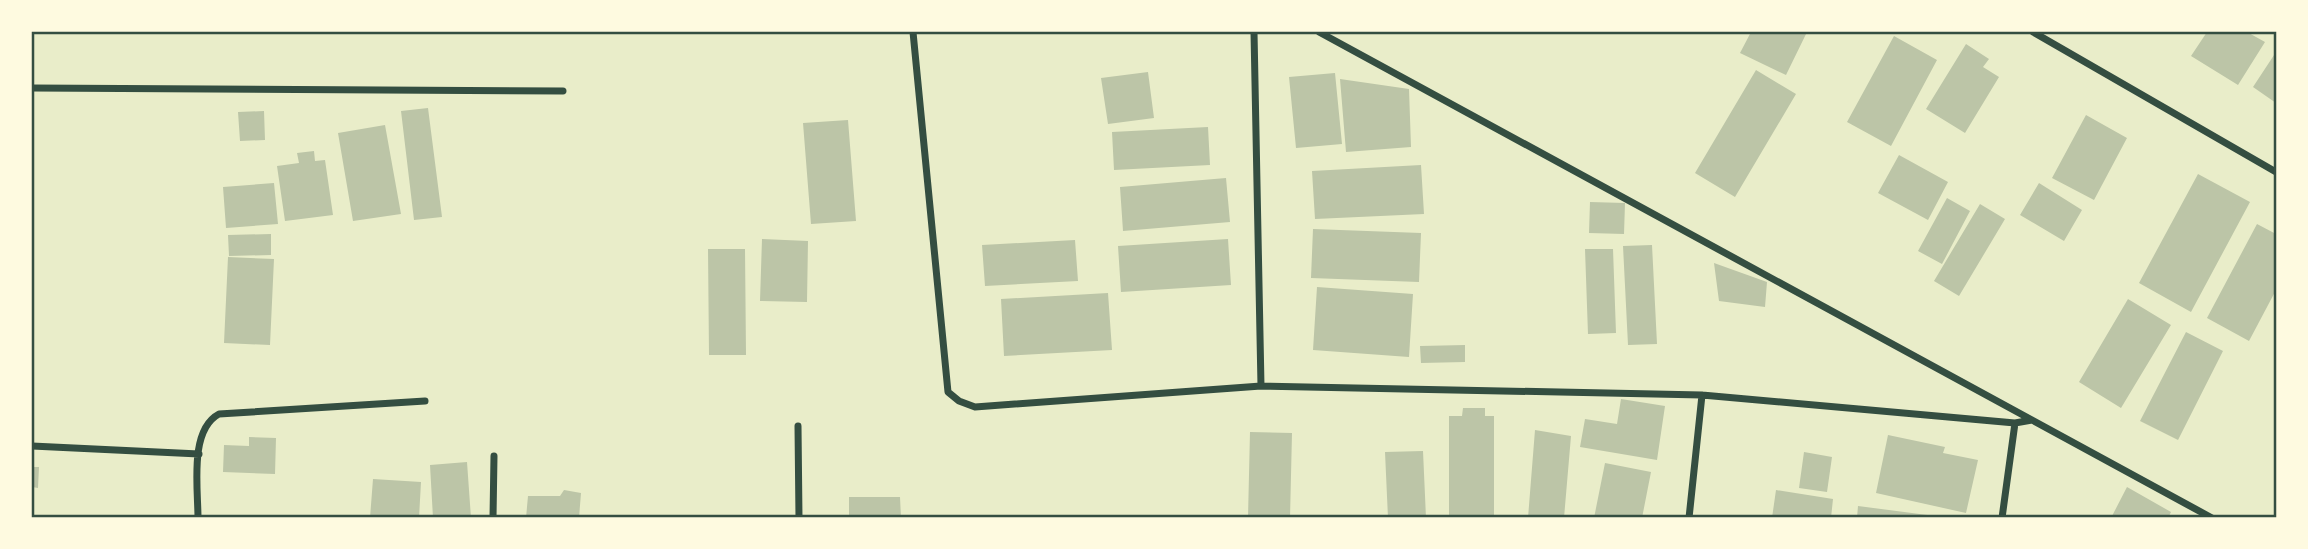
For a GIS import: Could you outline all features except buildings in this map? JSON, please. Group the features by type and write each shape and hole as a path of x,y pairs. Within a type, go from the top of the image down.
{"street":[{"path":"913,32 948,392 959,401 975,407 1261,386 1702,395 2015,423 2032,420"},
{"path":"1254,32 1261,386"},
{"path":"1318,32 2212,517"},
{"path":"2033,32 2277,172"},
{"path":"32,88 564,91"},
{"path":"1689,517 1702,395"},
{"path":"198,517 199,454 205,427 219,414 425,401"},
{"path":"2002,517 2015,423"},
{"path":"799,426 799,517"},
{"path":"32,446 199,454"},
{"path":"493,517 494,456"}]}
